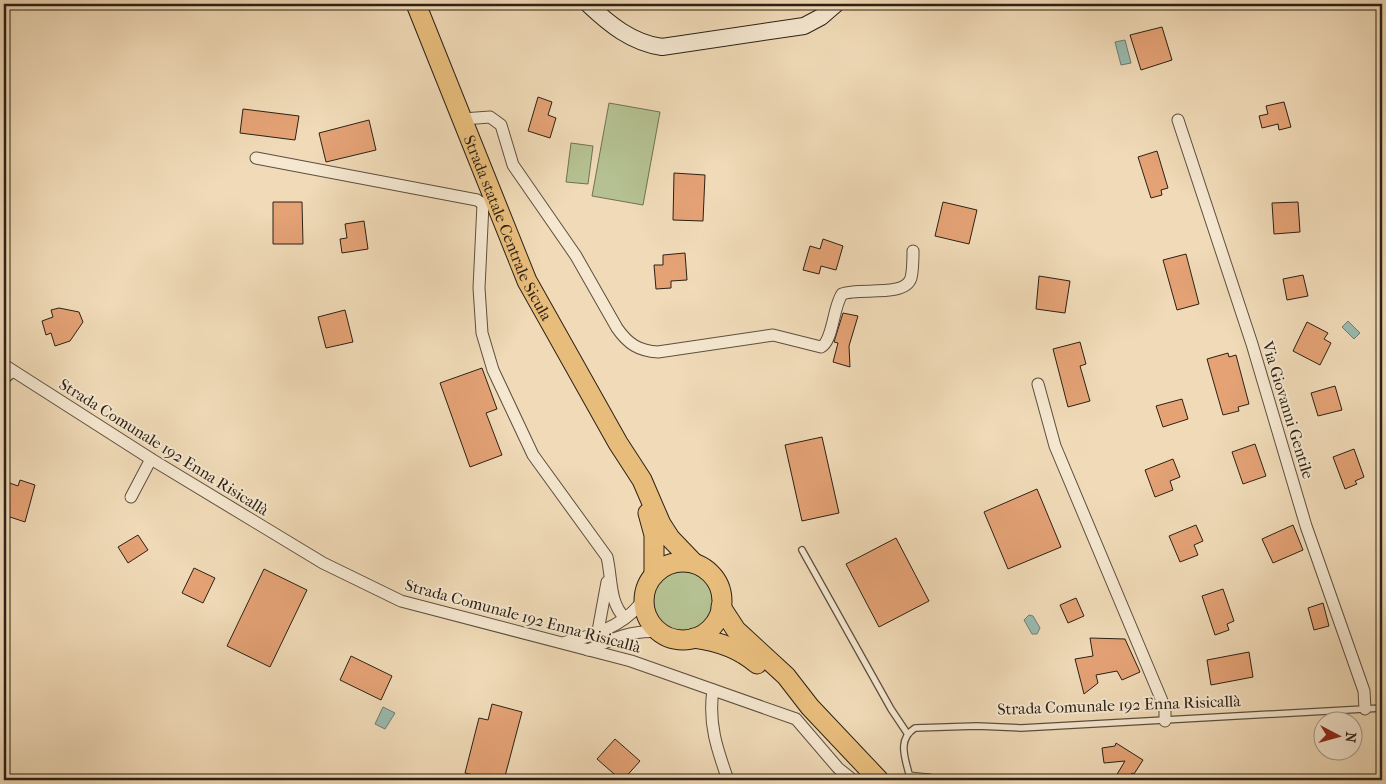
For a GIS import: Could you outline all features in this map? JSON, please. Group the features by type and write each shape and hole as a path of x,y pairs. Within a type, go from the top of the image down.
{"main road":[{"name":"Strada statale Centrale Sicula","path":"416,4 463,119 489,201 528,281 618,443 642,480 670,538 694,563"},
{"name":"Strada statale Centrale Sicula","path":"618,443 648,514 654,535 654,575"},
{"path":"810,707 750,657 713,640 670,638 660,632 649,620 645,597 646,589 654,575 672,563 694,563 712,575 718,585 722,607 736,630 786,676 810,707 879,780"},
{"path":"694,638 712,626 722,607"}],"street":[{"path":"588,4 618,30 650,45 662,47 804,26 821,17 836,4"},
{"path":"463,119 490,117 501,125 513,165 576,256 624,338 645,351 658,352 773,334 821,348 827,342 837,301 842,294 857,290 890,290 906,285 911,280 913,251"},
{"name":"Via Giovanni Gentile","path":"1178,120 1252,344 1306,526 1364,691 1365,709"},
{"path":"256,158 489,201 478,288 482,333 493,370 533,455 550,481 607,557 612,576 614,600 618,611 625,618"},
{"name":"Strada Comunale 192 Enna Risicallà","path":"4,365 151,459 323,563 401,601 631,661 796,719 838,768 853,780"},
{"path":"1038,384 1054,446 1165,708 1165,721"},
{"path":"131,497 151,459"},
{"path":"598,632 606,594 607,557"},
{"path":"562,643 598,632 625,618 637,609 645,597"},
{"path":"588,650 613,638 632,633 660,632"},
{"path":"713,690 711,708 712,728 728,780"},
{"path":"910,779 930,780"}],"lane":[{"path":"4,382 15,372"},
{"path":"802,550 891,709 907,733 903,742 910,779"},
{"name":"Strada Comunale 192 Enna Risicallà","path":"907,733 915,728 977,726 1021,728 1382,708"}],"green space":[{"path":"609,103 660,112 643,205 592,196"},
{"path":"571,143 593,146 588,184 566,182"},
{"path":"684,568 697,571 707,578 714,588 717,601 714,614 707,624 697,631 684,634 671,631 661,624 654,614 651,601 654,588 661,578 671,571"}],"water":[{"path":"1125,40 1131,63 1121,65 1115,42"},
{"path":"1348,321 1360,333 1354,339 1342,327"},
{"path":"1029,615 1033,616 1040,628 1037,634 1032,634 1024,620"},
{"path":"383,707 395,713 385,729 375,724"}],"building":[{"path":"1162,27 1172,60 1141,70 1130,35"},
{"path":"538,97 552,102 548,115 556,118 550,138 528,131"},
{"path":"1284,102 1291,127 1279,130 1278,124 1262,128 1259,116 1268,114 1266,106"},
{"path":"243,109 299,116 295,140 240,133"},
{"path":"369,120 376,150 326,162 319,133"},
{"path":"1157,151 1168,188 1161,190 1162,195 1151,198 1138,157"},
{"path":"674,173 705,175 703,221 673,220"},
{"path":"273,202 302,202 303,244 273,244"},
{"path":"943,202 977,210 969,244 935,236"},
{"path":"1298,202 1300,232 1274,234 1272,203"},
{"path":"364,221 368,249 342,253 340,239 347,238 345,224"},
{"path":"823,239 843,246 836,270 821,266 819,274 803,270 810,246 820,249"},
{"path":"685,253 687,280 671,281 671,288 656,289 654,265 663,265 663,255"},
{"path":"1186,254 1199,304 1177,310 1163,260"},
{"path":"1303,275 1308,296 1287,300 1283,279"},
{"path":"1039,276 1070,281 1065,313 1036,309"},
{"path":"59,308 79,312 83,322 70,341 55,346 51,333 46,335 42,321 53,317 51,310"},
{"path":"345,310 353,342 326,348 318,317"},
{"path":"843,313 858,316 849,346 850,367 833,362 838,343 834,342"},
{"path":"1307,322 1328,333 1324,339 1331,343 1320,365 1293,351"},
{"path":"1080,342 1086,364 1080,366 1090,401 1068,407 1053,349"},
{"path":"1228,353 1229,357 1236,355 1249,404 1238,407 1239,411 1223,415 1207,359"},
{"path":"482,368 497,409 486,413 502,455 470,467 440,383"},
{"path":"1335,386 1342,410 1318,416 1311,393"},
{"path":"1182,399 1188,419 1163,427 1156,406"},
{"path":"822,437 839,513 802,521 785,445"},
{"path":"1255,444 1266,476 1243,484 1232,452"},
{"path":"1354,449 1364,477 1355,481 1357,484 1345,489 1333,457"},
{"path":"1173,459 1180,477 1170,481 1173,490 1155,497 1145,470"},
{"path":"20,480 35,485 25,522 4,515 4,481 18,486"},
{"path":"1037,489 1061,547 1008,569 984,512"},
{"path":"1196,525 1203,541 1194,545 1198,555 1180,562 1169,536"},
{"path":"1293,525 1303,550 1273,563 1262,539"},
{"path":"138,535 148,550 128,563 118,547"},
{"path":"896,538 929,601 879,627 846,564"},
{"path":"194,568 215,578 203,603 182,593"},
{"path":"264,569 307,590 270,667 227,646"},
{"path":"1223,589 1234,621 1227,624 1229,630 1215,635 1202,596"},
{"path":"1076,598 1084,616 1068,623 1060,605"},
{"path":"1323,603 1329,626 1314,630 1308,608"},
{"path":"1090,638 1125,639 1140,672 1122,680 1117,671 1096,675 1098,683 1084,694 1075,659 1093,656"},
{"path":"1249,652 1253,677 1211,685 1207,660"},
{"path":"351,656 392,676 381,700 340,680"},
{"path":"492,704 522,712 504,780 494,780 465,773 479,718 488,720"},
{"path":"615,739 640,761 623,780 597,759"},
{"path":"1116,743 1143,760 1134,774 1132,773 1127,780 1116,776 1125,761 1104,763 1102,748 1115,746"}]}
